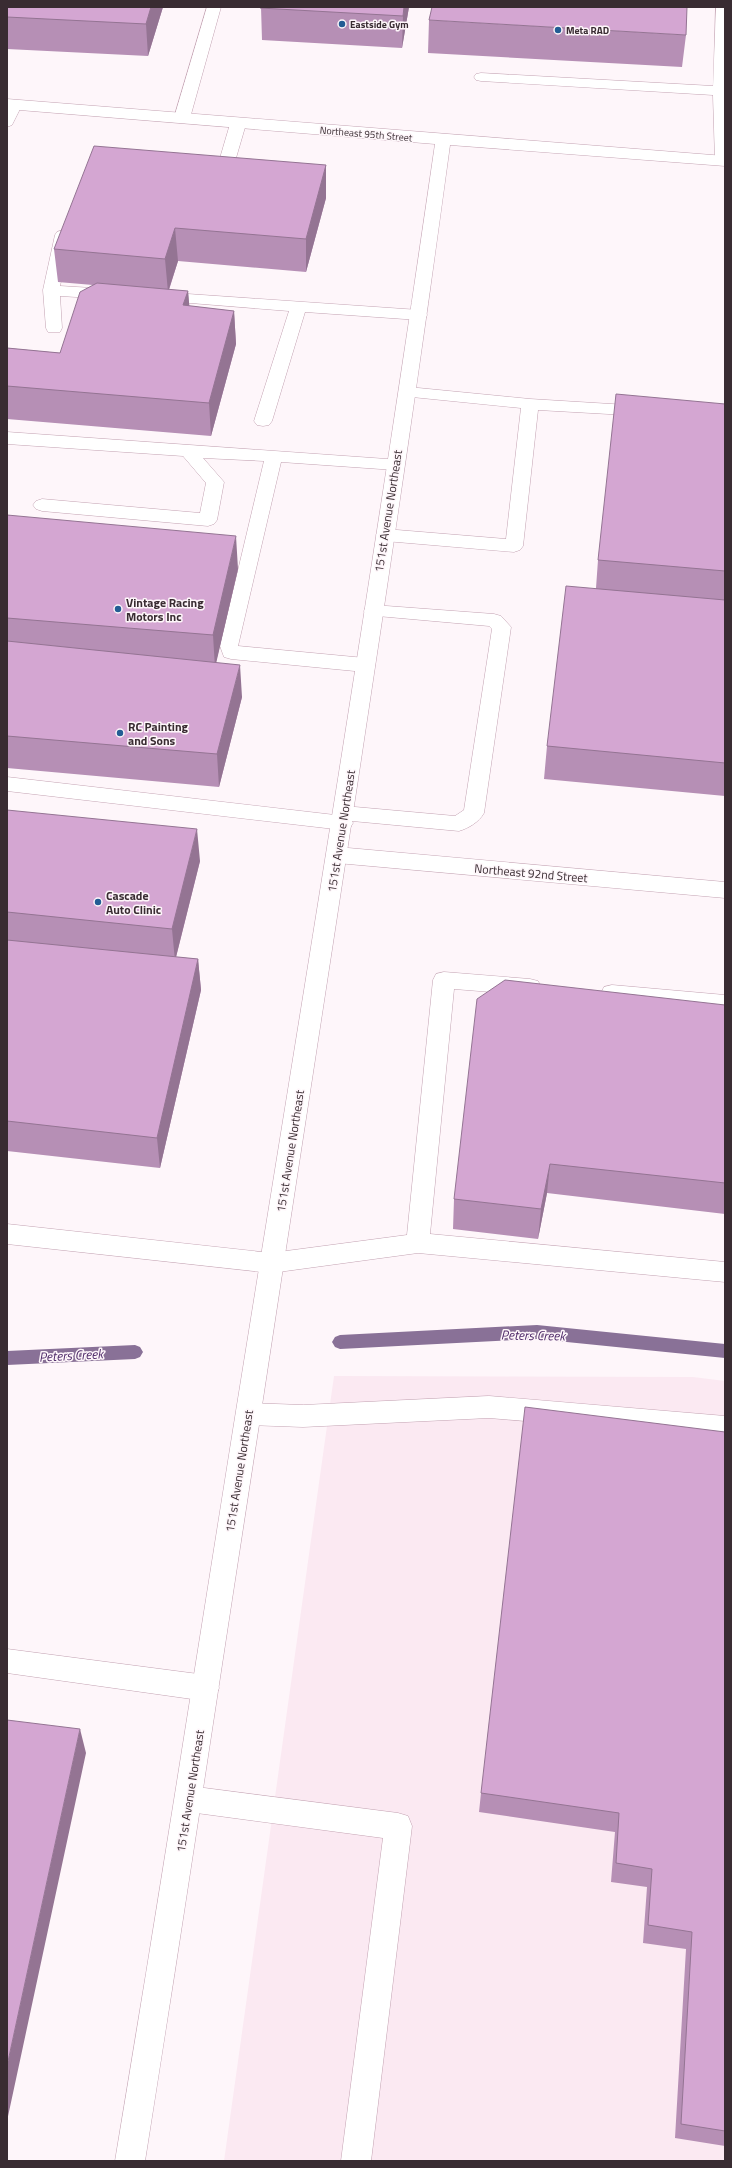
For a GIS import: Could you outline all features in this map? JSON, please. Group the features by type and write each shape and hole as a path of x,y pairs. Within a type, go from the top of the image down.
{"street":[{"path":"182,118 214,7"},
{"path":"723,7 720,91 724,161"},
{"path":"481,77 720,91"},
{"path":"7,122 10,104"},
{"name":"Northeast 95th Street","path":"10,104 238,124 724,161"},
{"path":"222,175 238,124"},
{"name":"151st Avenue Northeast","path":"130,2161 190,1799 248,1414 344,818 395,464 408,392 443,140"},
{"path":"54,328 50,290 64,234"},
{"path":"50,290 122,295"},
{"path":"146,296 419,315"},
{"path":"262,421 298,307"},
{"path":"408,392 530,404 661,412"},
{"path":"385,535 514,546 530,404"},
{"path":"7,438 395,464"},
{"path":"42,505 208,520 215,482 188,451"},
{"path":"274,456 229,646 231,652 365,665"},
{"path":"7,784 344,818 459,824 474,813 502,627 494,620 373,611"},
{"name":"Northeast 92nd Street","path":"337,855 725,890"},
{"path":"418,1242 444,980 553,989"},
{"path":"592,992 725,1003"},
{"path":"7,1234 272,1263 418,1242 725,1272"},
{"path":"248,1414 304,1416 489,1407 725,1427"},
{"path":"7,1661 206,1688"},
{"path":"190,1799 398,1826 356,2161"}],"shaded area":[{"path":"334,1376 693,1377 725,1381 725,2161 224,2161"}],"building":[{"path":"7,7 151,7 146,24 7,17"},
{"path":"404,7 403,16 260,8"},
{"path":"432,7 687,7 686,35 429,20"},
{"path":"94,146 326,165 306,239 175,228 165,259 54,249"},
{"path":"97,283 188,291 183,305 234,311 209,403 7,386 7,348 60,353 80,292"},
{"path":"616,394 725,404 725,571 598,560"},
{"name":"Vintage Racing Motors Inc","path":"7,515 236,536 213,635 7,618"},
{"path":"566,586 725,600 725,763 547,746"},
{"name":"RC Painting and Sons","path":"7,641 240,665 217,754 7,736"},
{"name":"Cascade Auto Clinic","path":"7,810 197,829 172,929 7,912"},
{"path":"7,940 198,959 157,1138 7,1121"},
{"path":"505,980 725,1005 725,1183 550,1164 541,1209 454,1199 477,999"},
{"path":"525,1407 725,1432 725,2131 681,2124 692,1932 648,1925 652,1869 616,1863 619,1813 481,1793"},
{"path":"7,1720 80,1729 7,2066"}],"waterway":[{"name":"Peters Creek","path":"340,1342 537,1332 725,1351"},
{"name":"Peters Creek","path":"7,1358 135,1352"}],"place":[{"name":"Eastside Gym","path":"342,24"},
{"name":"Meta RAD","path":"558,30"},
{"name":"Vintage Racing Motors Inc","path":"118,609"},
{"name":"RC Painting and Sons","path":"120,733"},
{"name":"Cascade Auto Clinic","path":"98,902"}]}
